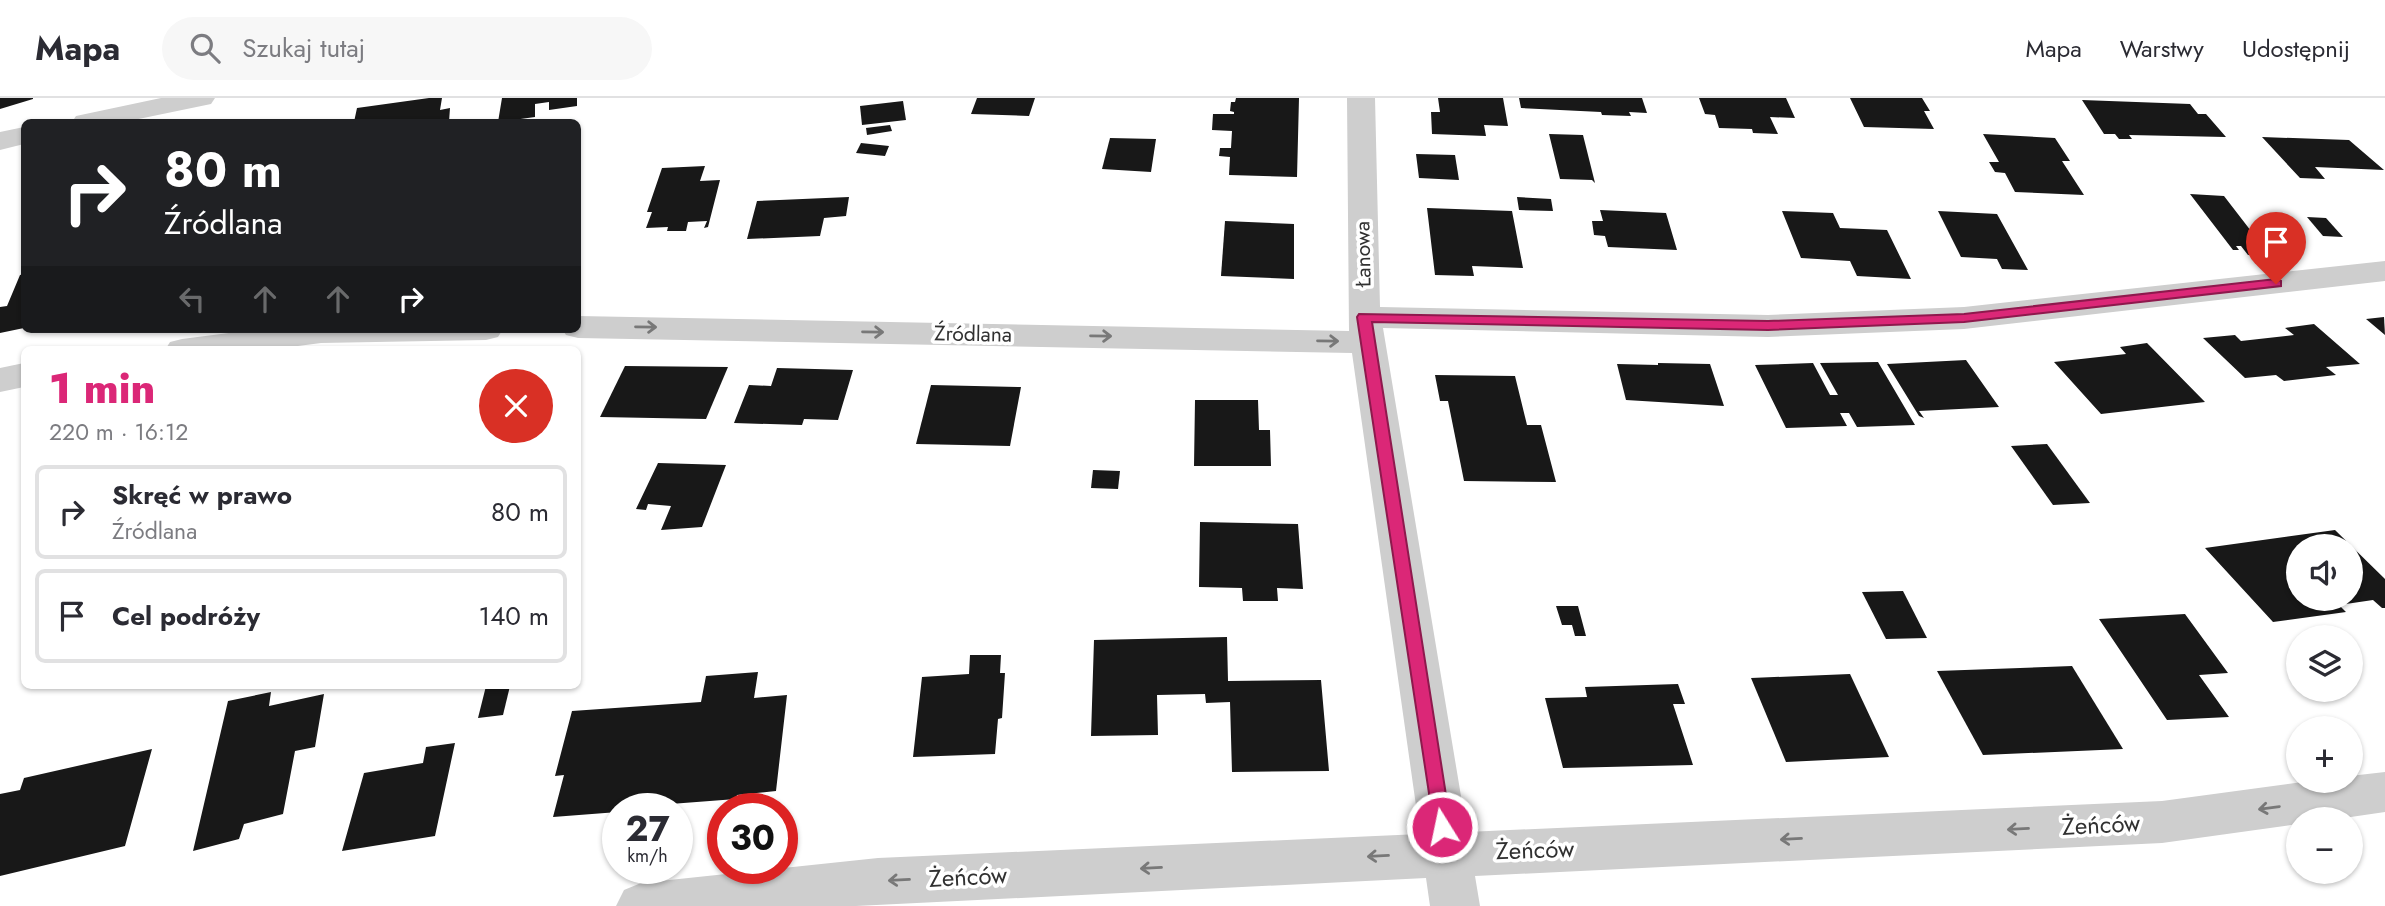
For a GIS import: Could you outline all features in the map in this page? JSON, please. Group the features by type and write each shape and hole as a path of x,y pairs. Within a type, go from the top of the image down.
{"street":[{"path":"100,119 201,98"},
{"name":"Łanowa","path":"1361,98 1366,329 1455,906"},
{"path":"0,141 21,137"},
{"name":"Źródlana","path":"581,327 1366,329 1768,326 1964,318 2385,271"},
{"path":"213,346 313,333"},
{"path":"0,380 21,376"},
{"name":"Żeńców","path":"641,906 878,881 2162,822 2385,792"}],"building":[{"path":"0,98 33,98 33,99 0,109"},
{"path":"442,98 440,110 450,108 449,119 355,119 357,108"},
{"path":"502,98 577,98 577,106 549,110 549,102 535,104 535,117 498,119"},
{"path":"977,98 1035,98 1029,116 971,114"},
{"path":"1236,98 1299,98 1297,177 1229,175 1230,157 1219,156 1220,148 1231,148 1232,131 1212,130 1213,114 1234,114 1230,111 1231,102 1235,102"},
{"path":"1438,98 1503,98 1508,126 1484,125 1486,136 1432,134 1431,112 1440,112"},
{"path":"1519,98 1642,98 1647,113 1629,112 1631,116 1602,115 1601,112 1521,108"},
{"path":"1699,98 1786,98 1795,118 1770,117 1778,134 1753,133 1752,129 1719,128 1715,115 1705,114"},
{"path":"1850,98 1922,98 1930,111 1924,111 1934,129 1864,127"},
{"path":"2082,100 2190,104 2198,114 2206,114 2226,137 2129,135 2132,139 2119,139 2115,134 2104,134"},
{"path":"903,101 906,120 862,125 860,106"},
{"path":"890,125 892,131 867,135 866,128"},
{"path":"1549,134 1583,135 1595,183 1592,180 1560,179"},
{"path":"1983,134 2055,138 2070,161 2062,161 2084,195 2015,192 2005,173 1995,172 1989,162 1999,162"},
{"path":"2262,137 2349,140 2384,170 2315,167 2325,179 2300,178"},
{"path":"1110,138 1156,139 1151,172 1102,169"},
{"path":"861,143 889,146 885,156 856,153"},
{"path":"1416,154 1455,155 1459,180 1419,178"},
{"path":"705,166 700,181 720,180 708,227 704,228 707,221 688,222 686,231 667,231 668,227 646,228 652,212 647,212 662,168"},
{"path":"2190,194 2224,196 2251,231 2260,231 2267,240 2259,239 2274,256 2248,255 2241,246 2236,246 2239,250 2233,250"},
{"path":"849,197 846,216 824,218 820,236 747,239 757,201"},
{"path":"1517,197 1551,199 1553,211 1519,210"},
{"path":"1427,208 1512,211 1523,268 1472,266 1474,276 1435,275"},
{"path":"1600,210 1666,213 1677,250 1608,247 1605,236 1594,235 1592,221 1603,221"},
{"path":"1782,211 1833,213 1840,228 1887,230 1911,279 1857,276 1850,261 1801,258"},
{"path":"1938,211 1997,214 2028,270 2002,269 1997,259 1961,257"},
{"path":"2307,217 2326,218 2343,237 2323,236"},
{"path":"1225,221 1294,224 1294,279 1221,276"},
{"path":"20,275 21,329 0,333 0,307 7,306"},
{"path":"2384,317 2385,335 2366,319"},
{"path":"2314,324 2360,364 2326,367 2336,375 2284,381 2276,375 2245,378 2203,338 2235,335 2241,341 2294,335 2285,328"},
{"path":"2147,343 2205,402 2101,414 2054,362 2126,354 2120,347"},
{"path":"1966,360 1999,407 1919,411 1924,418 1919,416 1887,364"},
{"path":"1878,362 1915,425 1857,427 1849,413 1840,413 1847,426 1786,428 1755,365 1813,363 1830,395 1838,395 1820,363"},
{"path":"1617,364 1710,364 1724,406 1626,400"},
{"path":"625,366 728,367 706,419 600,417"},
{"path":"777,368 853,370 838,420 804,419 802,425 734,423 749,385 771,386"},
{"path":"1435,375 1515,376 1527,425 1541,425 1556,482 1464,481 1448,401 1440,401"},
{"path":"931,385 1021,387 1010,446 916,444"},
{"path":"1195,400 1258,400 1259,430 1270,430 1271,466 1194,466"},
{"path":"2047,444 2090,503 2053,505 2011,446"},
{"path":"658,463 726,465 702,527 661,530 671,506 648,504 646,510 636,509"},
{"path":"1093,470 1120,471 1118,489 1091,488"},
{"path":"1200,522 1298,524 1303,589 1277,588 1278,601 1243,601 1242,588 1199,587"},
{"path":"2335,530 2339,534 2306,534"},
{"path":"2286,537 2286,611 2346,612 2273,622 2205,548"},
{"path":"2363,557 2385,579 2385,608 2373,600 2363,601"},
{"path":"1903,591 1927,638 1886,639 1862,592"},
{"path":"1556,606 1578,606 1586,636 1575,636 1572,625 1562,625"},
{"path":"2185,614 2228,673 2199,675 2229,717 2167,720 2099,619"},
{"path":"1227,637 1228,681 1321,680 1329,771 1232,772 1230,702 1206,703 1205,694 1157,695 1158,735 1091,736 1094,640"},
{"path":"970,655 1001,655 1000,673 1005,673 1002,718 998,719 995,754 913,757 922,677 969,674"},
{"path":"2072,666 2123,749 1983,755 1937,671"},
{"path":"758,672 754,698 787,695 776,791 707,793 707,801 693,802 693,793 602,793 602,813 553,817 564,775 555,776 572,711 701,702 706,676"},
{"path":"1850,674 1889,757 1786,762 1751,678"},
{"path":"1678,684 1685,704 1673,704 1693,765 1563,768 1545,698 1587,697 1585,687"},
{"path":"485,689 509,689 503,715 478,718"},
{"path":"271,692 269,706 324,694 315,747 295,751 283,814 244,824 239,839 193,851 228,701"},
{"path":"455,743 435,836 342,851 364,773 423,763 426,747"},
{"path":"152,749 125,846 0,876 0,794 20,790 24,778"}],"route":[{"path":"1442,827 1364,317 1768,326 1964,318 2276,284"}]}
